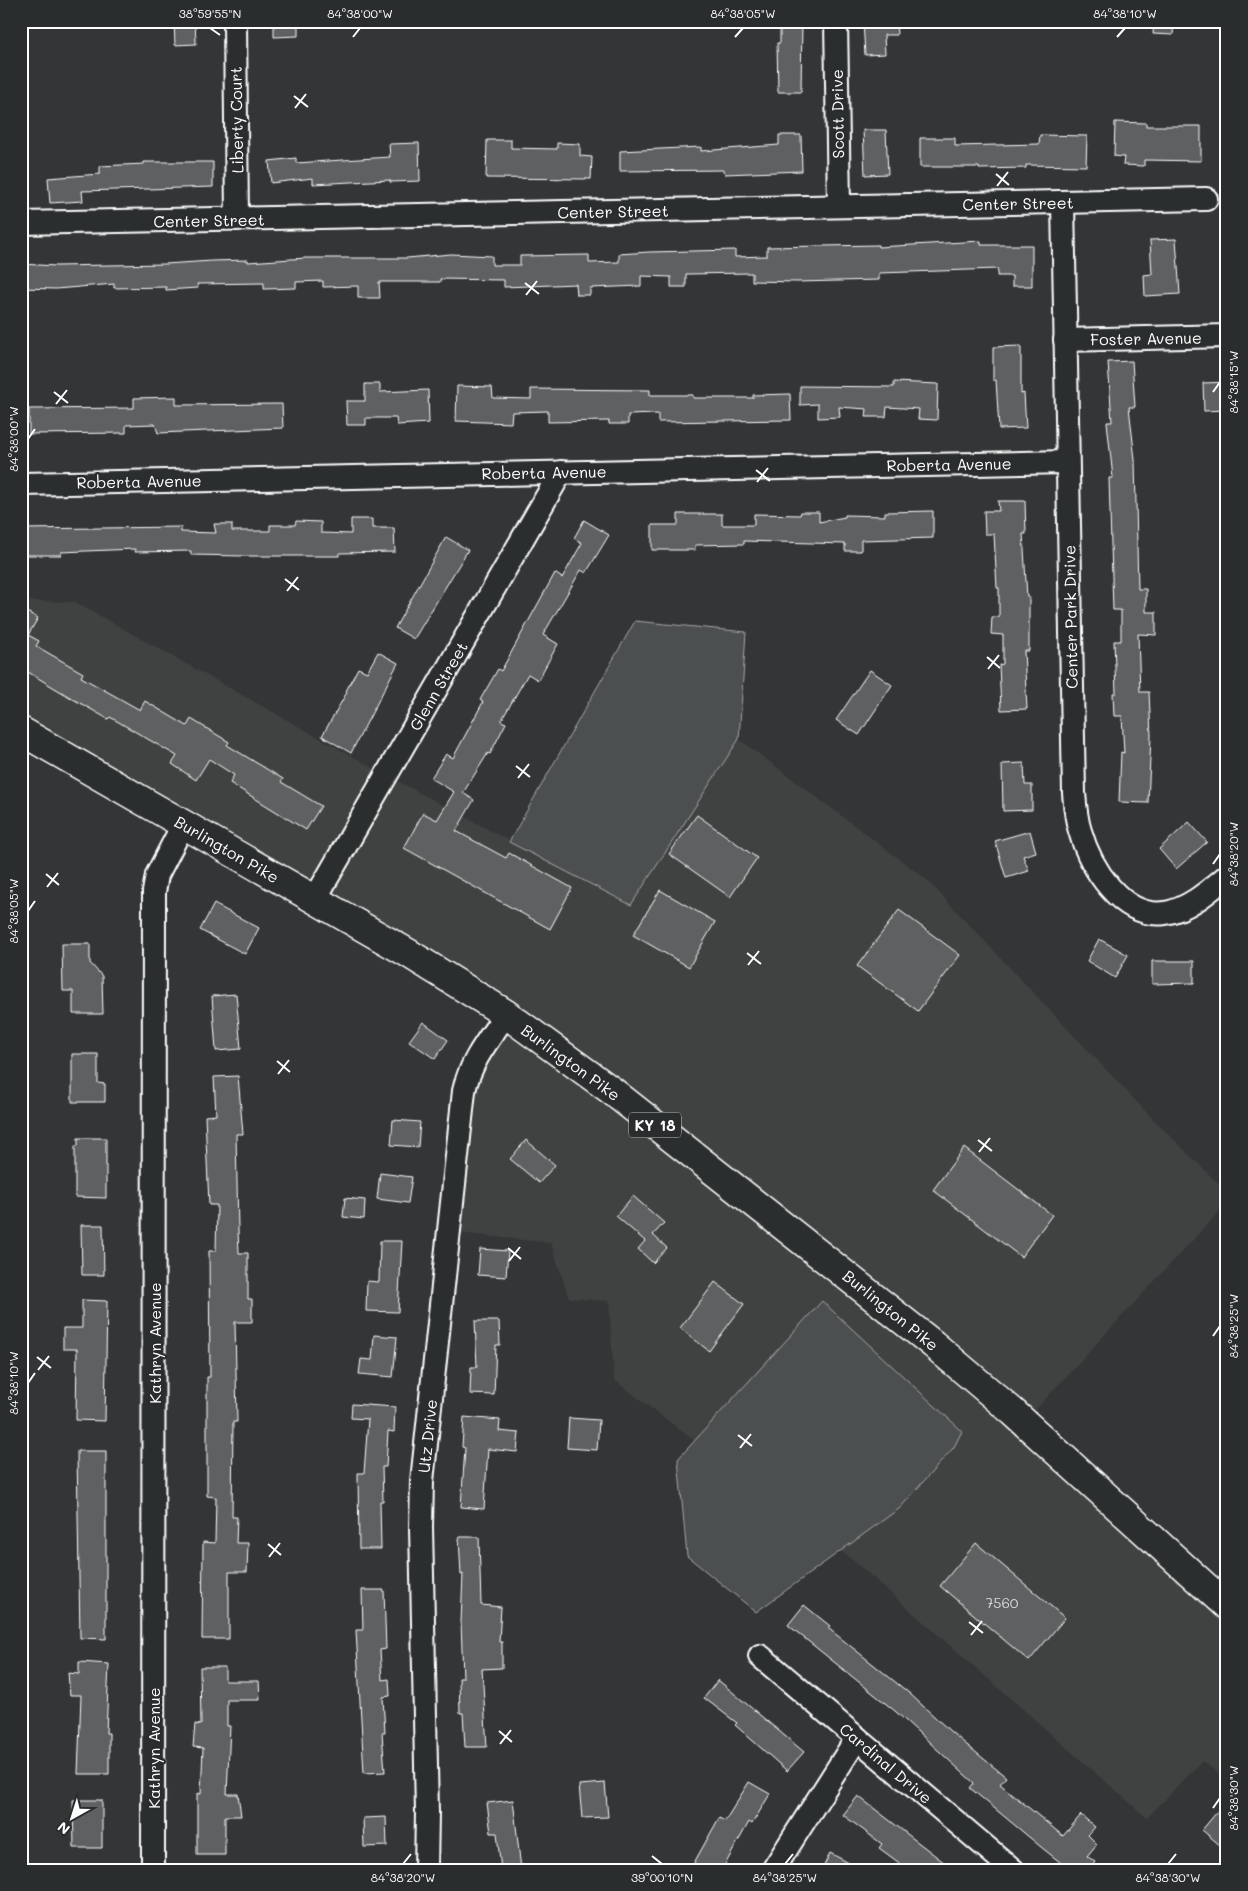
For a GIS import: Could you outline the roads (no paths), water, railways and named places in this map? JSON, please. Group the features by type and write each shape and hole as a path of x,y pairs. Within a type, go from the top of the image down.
{"main road":[{"name":"Burlington Pike","path":"21,731 408,953 506,1014 619,1097 926,1338 1019,1417 1227,1606"}],"street":[{"name":"Liberty Court","path":"235,21 238,219"},
{"name":"Scott Drive","path":"836,21 839,206"},
{"name":"Center Street","path":"21,223 1206,199"},
{"name":"Center Park Drive","path":"1062,202 1066,462 1076,819 1088,854 1099,873 1125,901 1136,907 1158,913 1185,906 1205,894 1227,876"},
{"name":"Foster Avenue","path":"1065,340 1227,336"},
{"name":"Roberta Avenue","path":"21,484 1066,462"},
{"name":"Glenn Street","path":"315,899 561,472"},
{"name":"Kathryn Avenue","path":"153,1870 154,892 157,875 184,823"},
{"name":"Utz Drive","path":"426,1870 428,1812 421,1527 422,1481 464,1091 467,1076 473,1063 506,1014"},
{"name":"Cardinal Drive","path":"760,1656 1013,1870"},
{"path":"773,1870 857,1738"}]}
